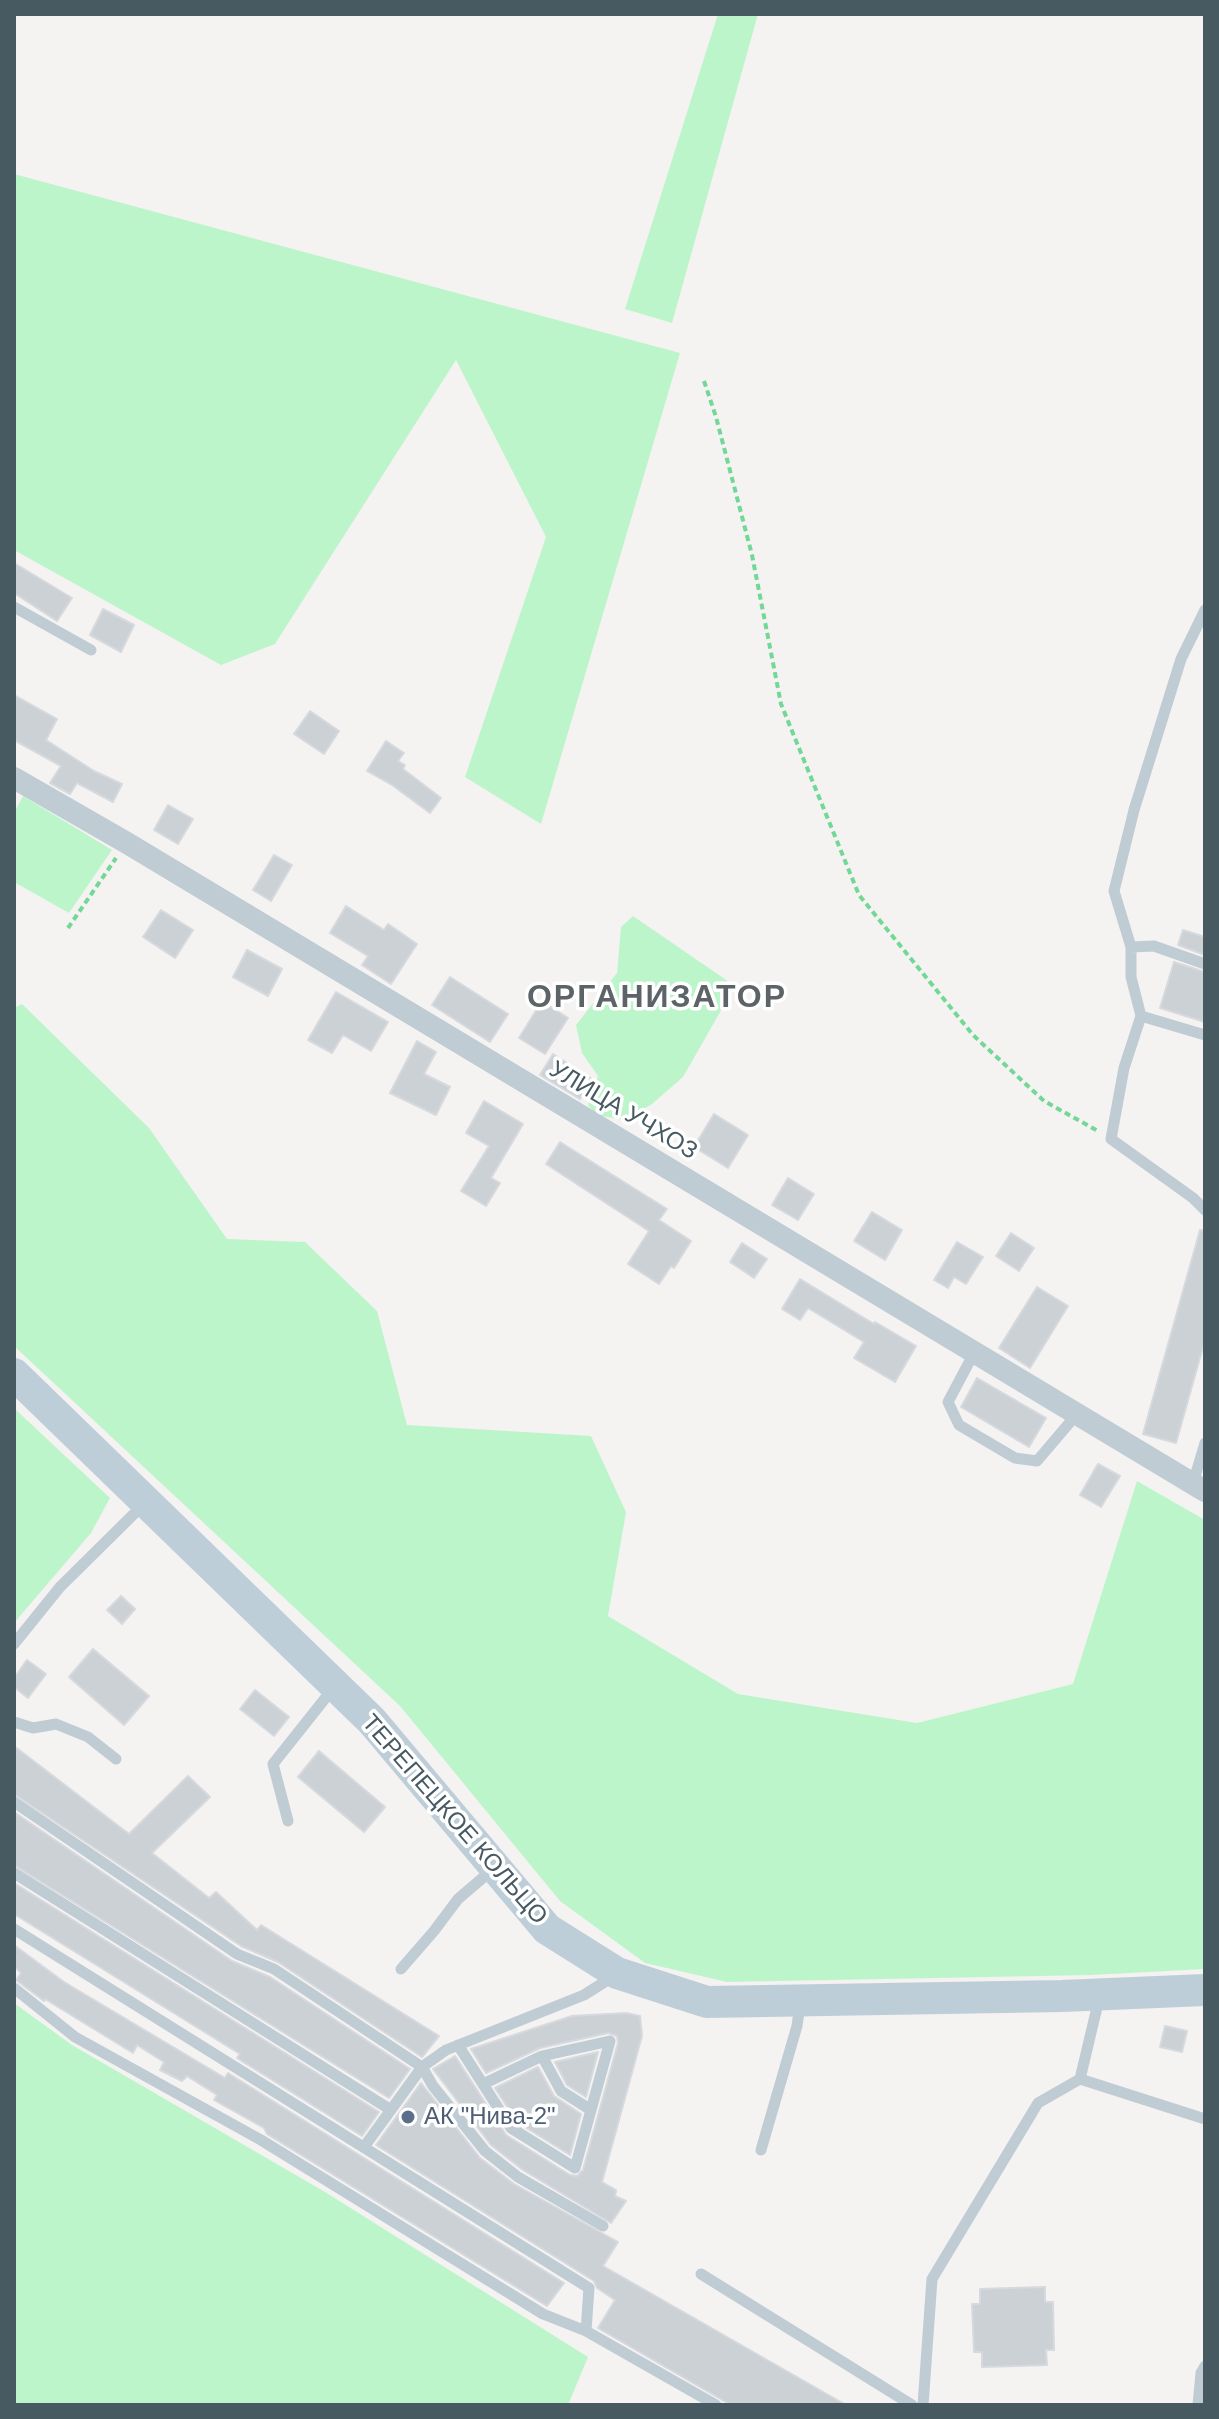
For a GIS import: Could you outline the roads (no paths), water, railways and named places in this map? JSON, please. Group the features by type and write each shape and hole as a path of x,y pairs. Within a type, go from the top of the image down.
{"street":[{"name":"УЛИЦА УЧХОЗ","path":"14,778 1199,1487"},
{"name":"ТЕРЕПЕЦКОЕ КОЛЬЦО","path":"14,1374 372,1721 547,1929 617,1973 707,2002 1205,1990"}],"lane":[{"path":"14,607 91,650"},
{"path":"1205,610 1181,659 1134,810 1114,891 1131,947 1131,977 1141,1016 1124,1068 1111,1139 1205,1210"},
{"path":"1131,947 1154,946 1205,964"},
{"path":"1141,1016 1205,1035"},
{"path":"974,1353 948,1402 959,1425 1015,1458 1037,1461 1077,1414"},
{"path":"1199,1487 1205,1443"},
{"path":"14,1644 60,1587 146,1502"},
{"path":"288,1821 273,1764 335,1685"},
{"path":"14,1722 33,1728 56,1724 88,1737 116,1759"},
{"path":"14,1802 237,1954 274,1969 422,2067 433,2086 485,2151 518,2177 603,2226"},
{"path":"401,1969 458,1899 495,1867"},
{"path":"14,1873 391,2110"},
{"path":"14,1929 589,2288 586,2331"},
{"path":"364,2147 422,2067 458,2045 584,1995 617,1973"},
{"path":"14,1988 75,2037 261,2140 543,2314 586,2331 716,2405"},
{"path":"923,2405 932,2279 1038,2103 1080,2079 1100,1994"},
{"path":"761,2150 797,2026 800,2000"},
{"path":"458,2045 511,2128 575,2168 610,2041 542,2056 483,2084"},
{"path":"542,2056 561,2091 591,2110"},
{"path":"1080,2079 1205,2119"},
{"path":"701,2274 912,2405"},
{"path":"1198,2405 1201,2373 1205,2366"}],"place":[{"name":"АК \"Нива-2\"","path":"408,2117"}],"district":[{"name":"ОРГАНИЗАТОР","path":"657,998"}]}
